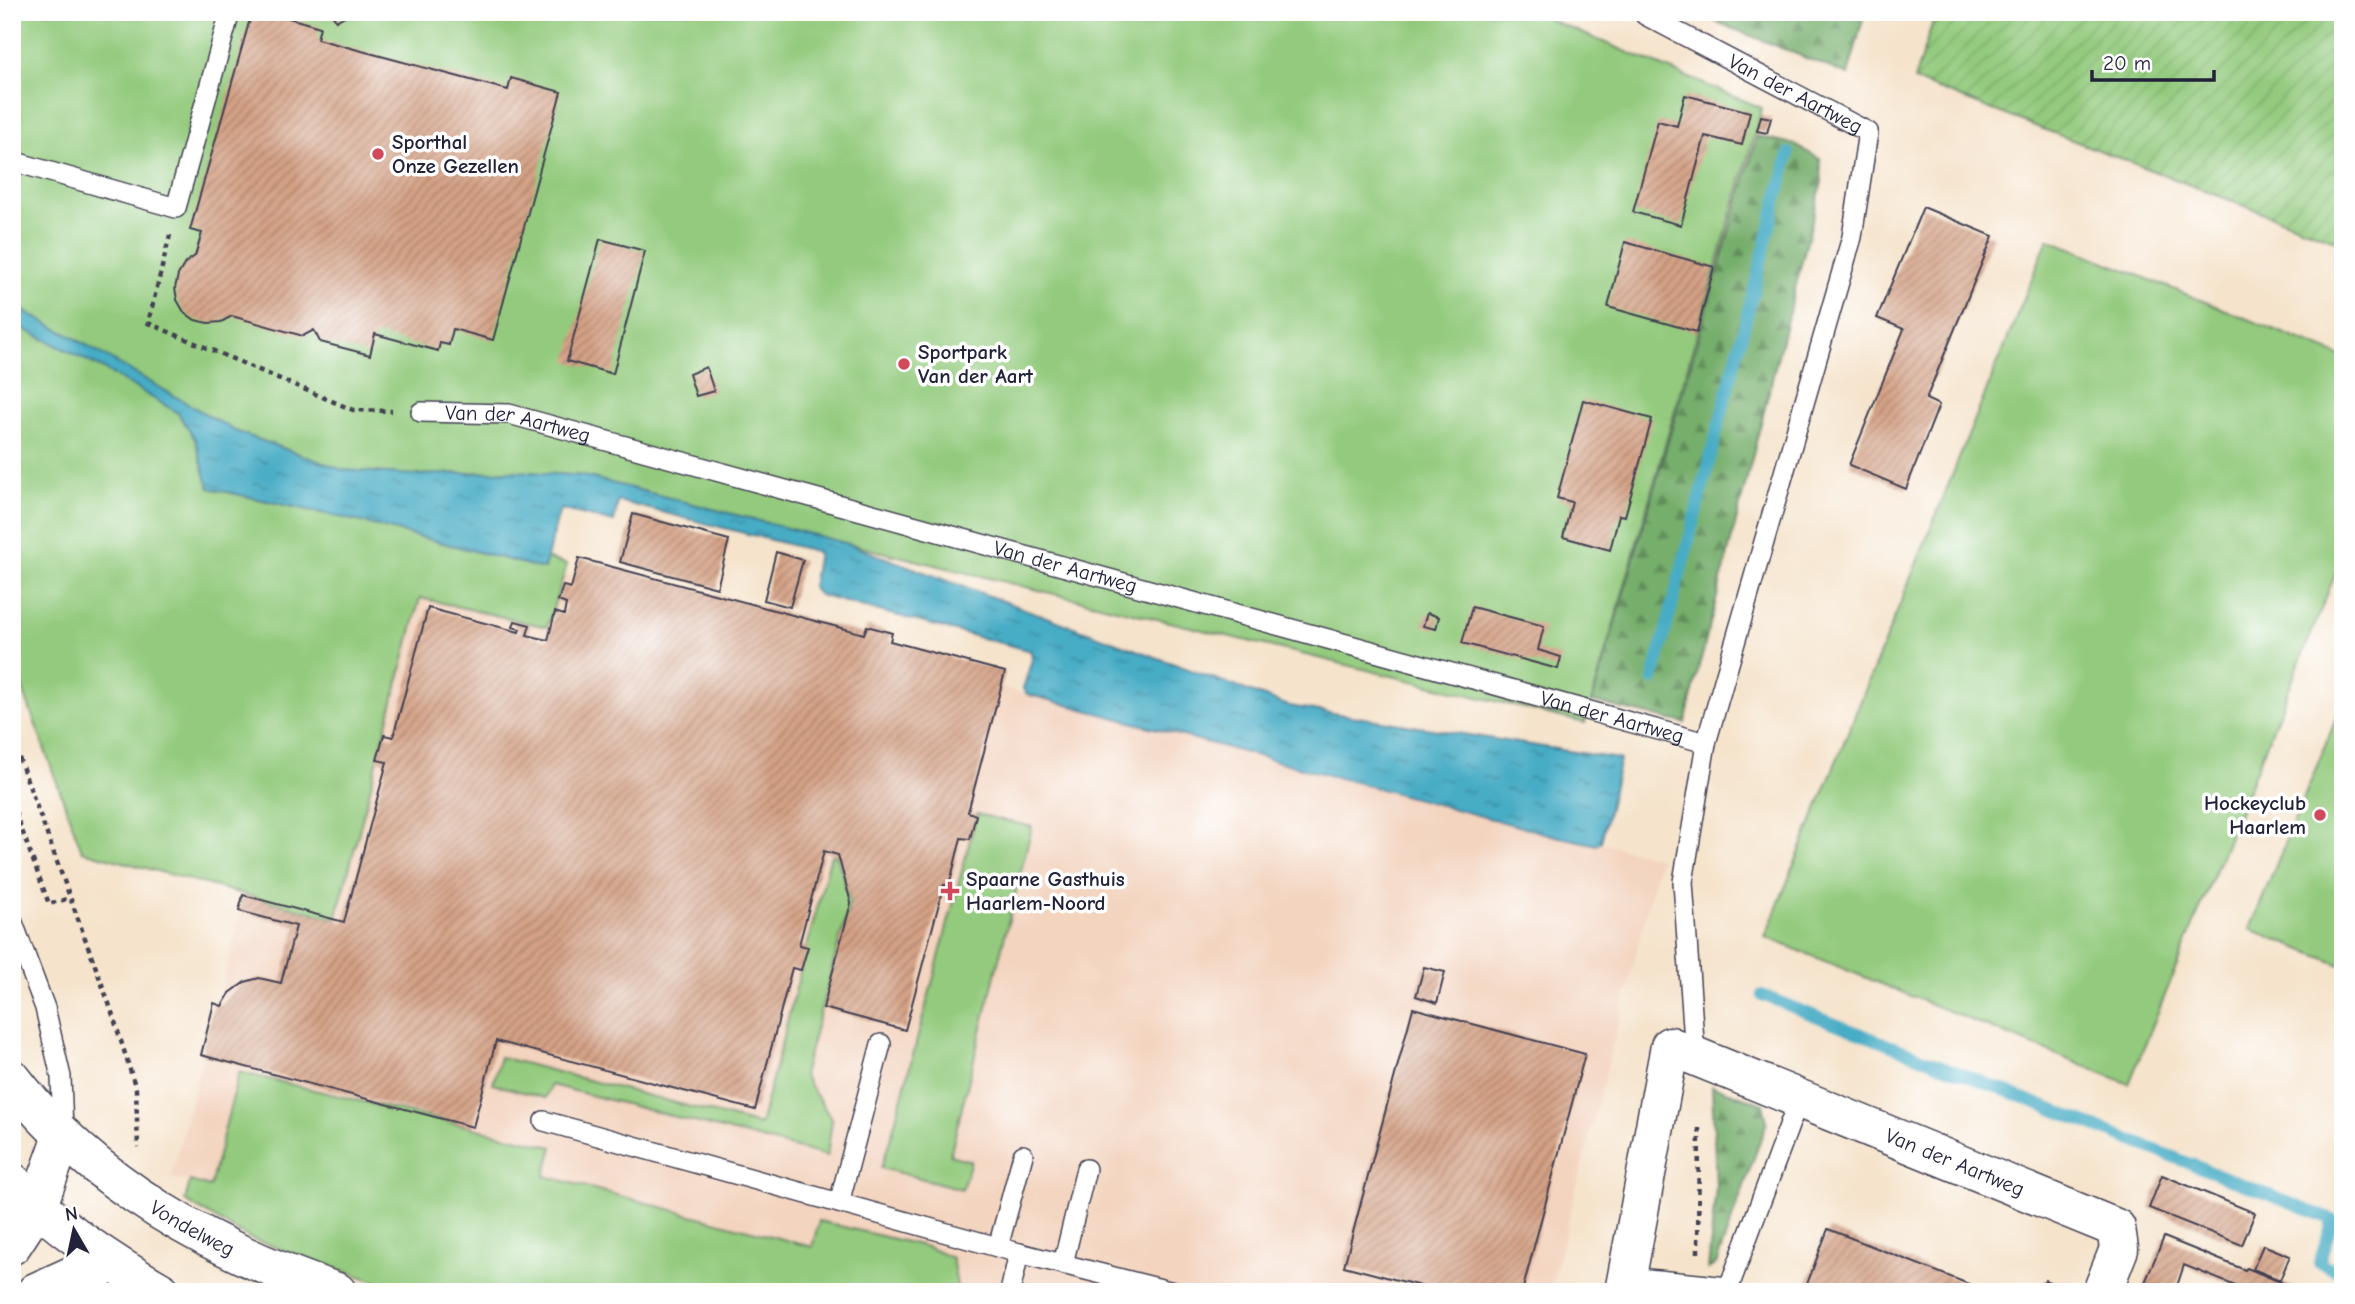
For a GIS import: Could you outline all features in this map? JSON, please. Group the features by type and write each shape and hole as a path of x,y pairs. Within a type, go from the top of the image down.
{"street":[{"name":"Van der Aartweg","path":"1625,1284 1670,1046 2116,1228 2119,1249 2102,1292"},
{"name":"Vondelweg","path":"12,1079 63,1136 132,1193 214,1241 337,1292"},
{"path":"12,1245 20,1192 63,1136"},
{"path":"20,1192 113,1264 161,1292"},
{"path":"36,1292 78,1273 113,1264"}],"lane":[{"path":"12,161 176,208 230,12"},
{"name":"Van der Aartweg","path":"1645,15 1868,132 1852,237 1706,743 1683,882 1695,1056"},
{"name":"Van der Aartweg","path":"421,412 509,414 1706,743"},
{"path":"12,919 45,1008 61,1077 63,1136"},
{"path":"839,1203 881,1044"},
{"path":"1625,1284 1693,1283 1729,1287 1799,1099"},
{"path":"544,1121 1019,1253 1173,1292"},
{"path":"998,1247 1024,1155"},
{"path":"1063,1264 1086,1169"},
{"path":"1010,1292 1019,1253"}],"path":[{"path":"176,208 148,323 354,410 421,412"},
{"path":"12,739 111,1009 136,1089 139,1141 132,1193"},
{"path":"12,803 49,904 70,898"},
{"path":"1693,1283 1697,1257 1699,1121"}],"shaded area":[{"name":"Spaarne Gasthuis Haarlem-Noord","path":"362,522 1660,858 1550,1292 546,1292 171,1177 238,924"}],"green space":[{"name":"Sportpark Van der Aart","path":"12,12 1549,12 1548,19 1762,108 1585,723 845,543 584,476 515,471 416,475 343,470 235,431 12,305"},
{"path":"1692,12 1865,12 1848,75"},
{"path":"1936,12 2343,12 2343,243 1914,80"},
{"path":"1757,136 1793,144 1820,159 1822,182 1685,723 1592,702"},
{"path":"2048,239 2343,357 2343,555 2129,1084 1765,937"},
{"path":"12,323 100,367 178,413 195,439 209,488 362,522 544,569 546,558 567,565 547,627 420,598 336,919 82,851 12,660"},
{"name":"Hockeyclub Haarlem","path":"2343,702 2343,966 2250,929"},
{"path":"977,814 1032,827 950,1155 971,1161 962,1189 881,1168"},
{"path":"831,855 837,856 850,902 803,1075 832,1120 827,1156 551,1085 545,1098 493,1084 500,1057 760,1125"},
{"path":"239,1072 553,1147 545,1176 812,1247 819,1221 927,1247 952,1258 958,1292 407,1292 251,1239 185,1201 190,1181 210,1187"},
{"path":"1712,1086 1763,1104 1767,1122 1716,1264 1708,1269 1716,1187"}],"water":[{"path":"12,305 235,431 343,470 416,475 515,471 584,476 845,543 1289,706 1618,759 1620,760 1601,842 1597,845 1555,836 1027,694 1023,689 1032,659 1031,651 819,595 812,587 818,552 618,501 614,522 560,509 544,569 362,522 209,488 195,439 178,413 100,367 12,323"}],"building":[{"name":"Sporthal Onze Gezellen","path":"252,12 268,12 320,27 317,39 508,90 511,78 561,92 493,340 453,329 449,345 440,343 438,351 375,334 370,355 320,342 314,330 303,336 232,316 221,322 208,323 195,320 184,312 177,300 175,288 185,263 195,256 202,233 190,230"},
{"path":"331,12 351,12 336,21"},
{"path":"1685,95 1750,112 1742,145 1705,136 1681,225 1633,212 1658,121 1677,126"},
{"path":"1761,116 1771,118 1767,133 1757,131"},
{"path":"1923,207 1993,236 1926,399 1939,405 1906,489 1849,465 1904,329 1877,318"},
{"path":"600,239 645,251 613,374 567,361"},
{"path":"1625,242 1714,267 1697,332 1608,307"},
{"path":"706,367 714,391 696,396 689,374"},
{"path":"1583,400 1652,419 1625,516 1619,515 1610,550 1563,537 1572,502 1557,498"},
{"path":"633,514 729,540 717,588 620,562"},
{"path":"776,552 803,560 790,607 764,600"},
{"path":"579,558 864,634 867,626 892,633 890,641 1005,672 968,812 976,815 970,839 961,838 949,886 944,885 905,1030 823,1008 851,903 838,855 824,851 799,945 808,947 801,970 792,968 755,1110 496,1041 473,1127 201,1055 214,1003 222,1006 230,993 245,982 259,978 281,983 296,926 239,911 243,895 344,922 387,762 377,760 384,735 393,737 428,608 519,632 520,629 513,627 515,621 530,625 527,635 548,640 555,612 564,615 566,604 558,601 563,586 571,588"},
{"path":"1472,607 1544,626 1538,650 1561,657 1558,669 1462,643"},
{"path":"1427,613 1439,617 1436,629 1423,626"},
{"path":"1424,967 1445,972 1437,1003 1416,996"},
{"path":"1413,1008 1585,1054 1522,1292 1443,1292 1344,1266"},
{"path":"2162,1175 2255,1213 2242,1245 2149,1208"},
{"path":"1828,1229 1989,1292 1804,1292"},
{"path":"2164,1237 2304,1292 2236,1292 2238,1287 2184,1265 2175,1292 2141,1292"},
{"path":"2263,1245 2290,1256 2280,1280 2253,1269"},
{"path":"2045,1280 2053,1284 2074,1292 2040,1292"}],"waterway":[{"path":"1653,679 1789,153"},
{"path":"1762,995 2333,1220 2319,1263 2343,1273"}],"place":[{"name":"Sporthal Onze Gezellen","path":"378,154"},
{"name":"Sportpark Van der Aart","path":"904,364"},
{"name":"Hockeyclub Haarlem","path":"2320,815"},
{"name":"Spaarne Gasthuis Haarlem-Noord","path":"950,891"}]}
